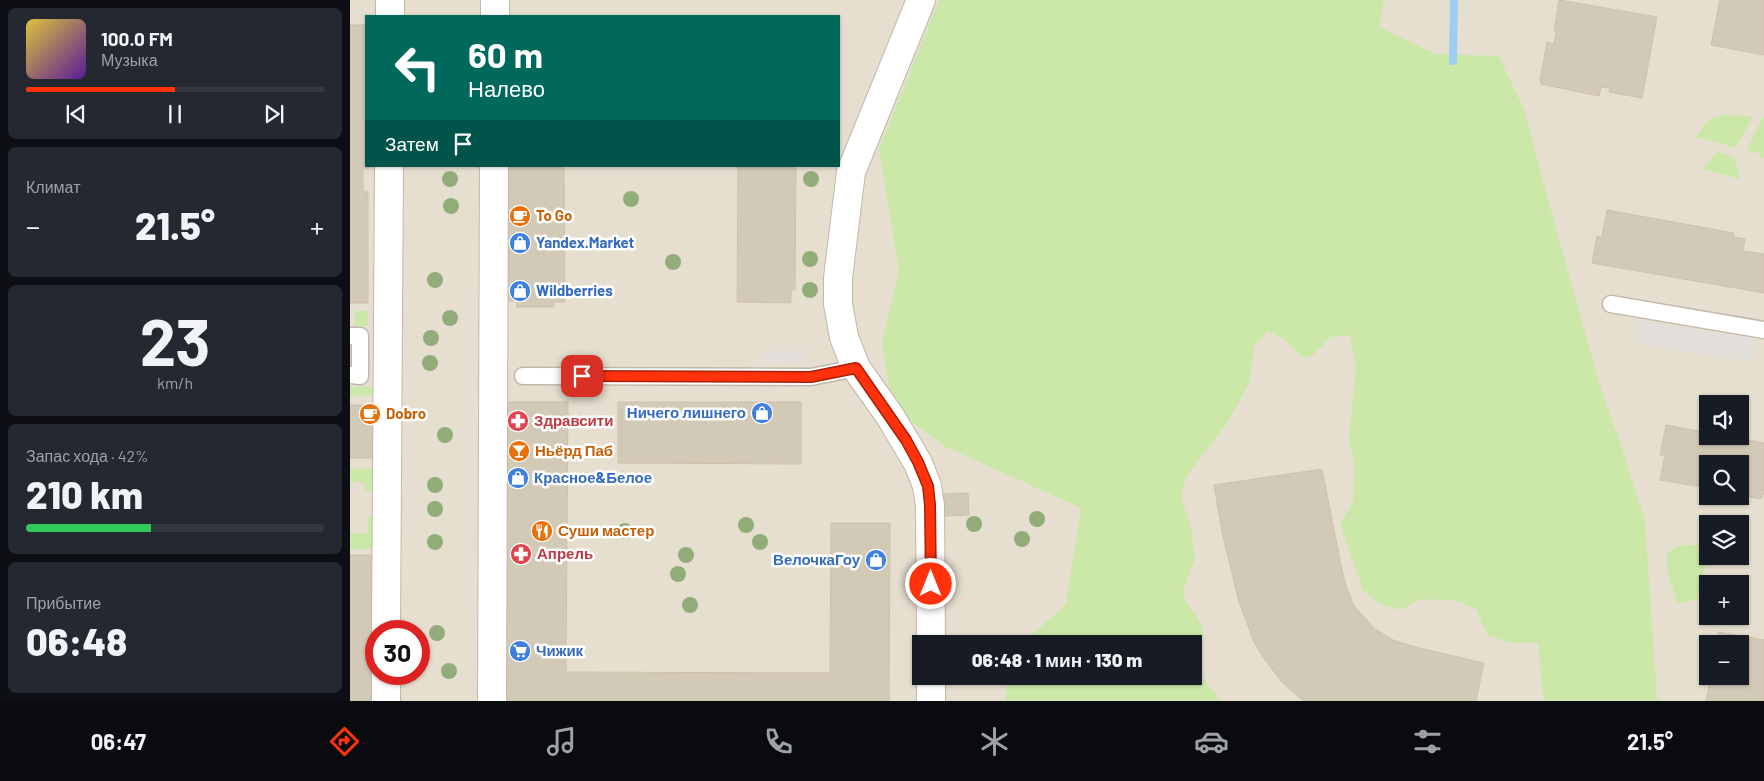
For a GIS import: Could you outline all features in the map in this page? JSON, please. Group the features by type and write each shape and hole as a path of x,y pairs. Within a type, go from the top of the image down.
{"street":[{"path":"390,0 390,15"},
{"path":"495,0 495,15"},
{"path":"921,0 852,172 838,278 838,304 844,337 856,368 906,440 928,486 930,505 931,635"},
{"path":"386,620 389,167"},
{"path":"492,701 494,167"},
{"path":"386,685 386,701"},
{"path":"931,685 932,701"}],"lane":[{"path":"1611,304 1764,330"},
{"path":"350,336 360,336 360,376 350,376"},
{"path":"524,376 811,377 856,368"}],"shaded area":[{"path":"350,0 1764,0 1764,701 350,701"},
{"path":"1639,321 1754,339 1751,361 1636,343"},
{"path":"763,351 807,351 806,363 763,363"}],"green space":[{"path":"939,0 1384,0 1379,27 1436,54 1499,56 1525,112 1600,386 1645,521 1657,699 1659,701 1545,701 1538,643 1512,643 1487,635 1476,609 1458,601 1422,599 1399,610 1380,604 1363,590 1340,524 1353,502 1354,464 1349,439 1356,366 1350,335 1331,337 1312,356 1302,357 1284,339 1268,331 1254,346 1249,384 1227,423 1186,477 1181,498 1191,526 1195,560 1183,590 1186,602 1196,615 1203,630 1202,640 1202,635 1032,635 1066,604 1081,508 946,447 910,421 889,387 882,343 899,271 879,149"},
{"path":"1722,115 1753,116 1736,148 1696,137 1708,120"},
{"path":"1763,117 1764,159 1758,153 1746,151"},
{"path":"1717,152 1734,157 1740,179 1703,169"},
{"path":"355,311 368,311 368,326 355,326"},
{"path":"377,386 377,395 350,396 350,387"},
{"path":"376,468 377,492 367,492 365,483 350,482 350,469"},
{"path":"368,516 376,516 376,549 350,549 350,533 368,533"},
{"path":"1699,545 1699,565 1706,565 1704,575 1699,575 1698,599 1678,604 1667,571 1667,553 1676,547"},
{"path":"1202,676 1220,701 1006,701 1007,685 1202,685"}],"building":[{"path":"1559,0 1657,17 1642,98 1609,92 1610,88 1601,87 1599,96 1541,84 1540,80 1547,42 1554,44"},
{"path":"1720,0 1764,0 1764,55 1711,45"},
{"path":"350,25 365,25 365,167 369,168 363,168 363,192 368,192 368,303 350,303"},
{"path":"503,167 564,167 565,302 554,302 554,307 517,307 517,301 503,301 502,235 508,235 508,211 503,211"},
{"path":"738,167 796,167 795,290 791,290 791,303 737,302"},
{"path":"1607,210 1734,233 1733,237 1745,239 1743,251 1764,254 1764,293 1592,263 1597,236 1602,237"},
{"path":"507,402 568,402 566,672 830,673 831,523 890,523 889,701 505,701"},
{"path":"618,402 801,402 801,464 618,463"},
{"path":"350,405 376,405 376,458 350,458"},
{"path":"1666,425 1699,431 1699,445 1749,445 1749,440 1764,443 1764,494 1761,499 1749,497 1749,455 1699,455 1699,486 1660,480 1665,455 1660,455"},
{"path":"1322,469 1342,570 1354,606 1375,629 1393,640 1484,663 1476,701 1303,701 1282,682 1263,657 1254,642 1239,602 1222,532 1214,485"},
{"path":"968,493 969,515 943,516 942,494"},
{"path":"350,555 376,555 376,620 365,620 365,685 377,685 377,701 350,701"},
{"path":"1719,632 1736,635 1718,635"},
{"path":"1749,637 1764,640 1764,701 1706,701 1709,685 1749,685"}],"waterway":[{"path":"1453,61 1454,0"}],"place":[{"name":"To Go","path":"520,216"},
{"name":"Yandex.Market","path":"520,243"},
{"name":"Wildberries","path":"520,291"},
{"name":"Ничего лишнего","path":"762,413"},
{"name":"Dobro","path":"370,414"},
{"name":"Здравсити","path":"518,421"},
{"name":"Ньёрд Паб","path":"519,451"},
{"name":"Красное&Белое","path":"518,478"},
{"name":"Суши мастер","path":"542,531"},
{"name":"Апрель","path":"521,554"},
{"name":"ВелочкаГоу","path":"876,560"},
{"name":"Чижик","path":"520,651"}],"route":[{"path":"582,376 811,377 856,368 906,440 928,486 931,584"}]}
